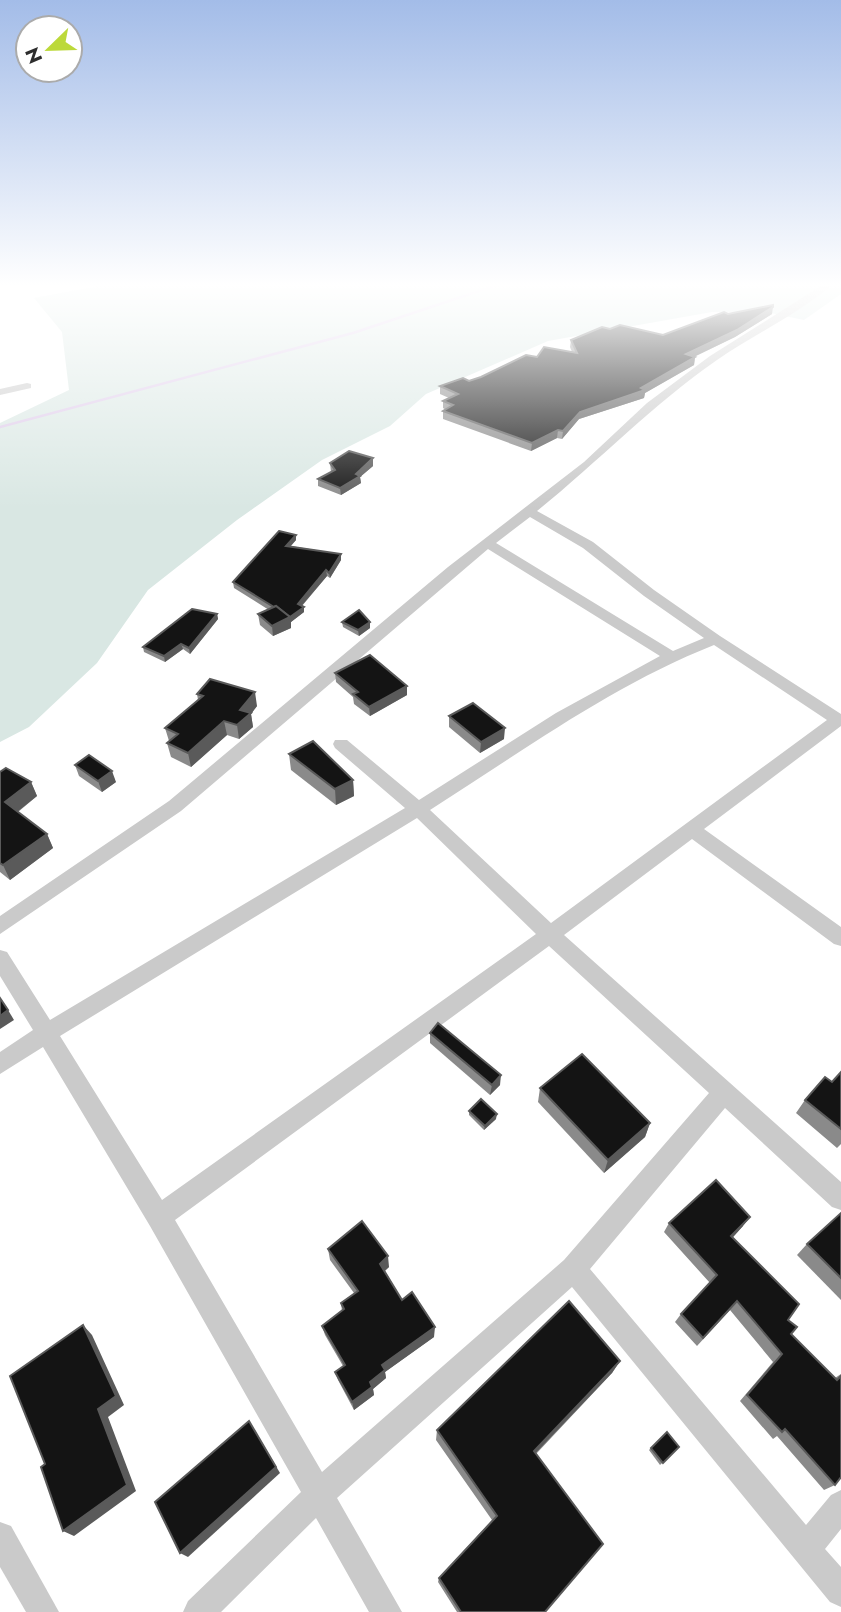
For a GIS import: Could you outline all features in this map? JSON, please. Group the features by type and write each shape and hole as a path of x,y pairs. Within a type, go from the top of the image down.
{"street":[{"path":"0,926 175,806 342,662 588,464 652,405 711,359"},
{"path":"0,391 27,386"},
{"path":"159,1217 550,935 690,828 840,720 715,639 649,593 588,545 529,512"},
{"path":"489,544 669,655"},
{"path":"0,1064 418,809 531,733 669,655 715,639"},
{"path":"341,744 418,809 550,935 841,1198"},
{"path":"690,828 841,938"},
{"path":"0,958 159,1217 386,1612"},
{"path":"199,1612 317,1496 573,1269 725,1091"},
{"path":"573,1269 841,1591"},
{"path":"806,1549 841,1505"},
{"path":"0,1537 43,1612"}],"shaded area":[{"path":"65,359 506,359 426,394 390,426 322,460 237,520 148,590 97,663 29,727 0,742 0,423 69,390"}],"building":[{"path":"517,359 691,359 641,388 645,390 580,412 563,431 558,430 532,443 443,411 453,405 443,401 458,394 440,386 463,378 469,381"},
{"path":"349,451 373,458 356,474 360,476 340,488 318,479 335,470 330,463"},
{"path":"279,531 296,535 286,546 341,554 329,573 326,570 298,604 304,607 290,617 233,582"},
{"path":"276,606 290,617 272,626 258,614"},
{"path":"192,609 217,614 189,648 181,644 164,656 143,647"},
{"path":"359,610 370,622 358,630 342,622"},
{"path":"370,655 407,686 369,707 353,694 358,692 335,673"},
{"path":"210,679 255,692 240,710 251,713 237,725 224,721 188,753 167,743 178,734 165,728 203,696 197,694"},
{"path":"473,703 505,728 481,742 449,716"},
{"path":"313,741 353,780 335,789 289,754"},
{"path":"89,755 112,771 98,781 75,765"},
{"path":"6,768 31,782 5,802 47,834 3,865 0,863 0,772"},
{"path":"0,998 8,1010 0,1016"},
{"path":"438,1023 501,1075 492,1085 430,1033"},
{"path":"582,1054 650,1123 608,1160 540,1088"},
{"path":"841,1072 841,1129 805,1100 825,1077 832,1082"},
{"path":"481,1099 497,1114 485,1126 469,1111"},
{"path":"716,1180 750,1217 731,1236 799,1304 788,1320 797,1327 791,1334 837,1380 841,1376 841,1477 835,1485 785,1429 782,1432 747,1395 782,1354 737,1301 703,1338 681,1314 717,1275 669,1223"},
{"path":"841,1213 841,1278 807,1244"},
{"path":"362,1221 388,1256 380,1264 402,1300 412,1292 435,1327 382,1365 385,1370 370,1382 372,1387 352,1402 335,1372 345,1365 322,1326 344,1309 341,1303 358,1291 328,1249"},
{"path":"569,1301 620,1361 534,1451 603,1544 545,1612 461,1612 439,1578 497,1516 437,1430"},
{"path":"83,1325 116,1396 98,1409 127,1485 63,1531 41,1467 45,1464 10,1376"},
{"path":"249,1421 276,1467 180,1553 155,1502"},
{"path":"667,1432 679,1447 663,1463 651,1448"}],"waterway":[{"path":"0,427 255,359"}]}
